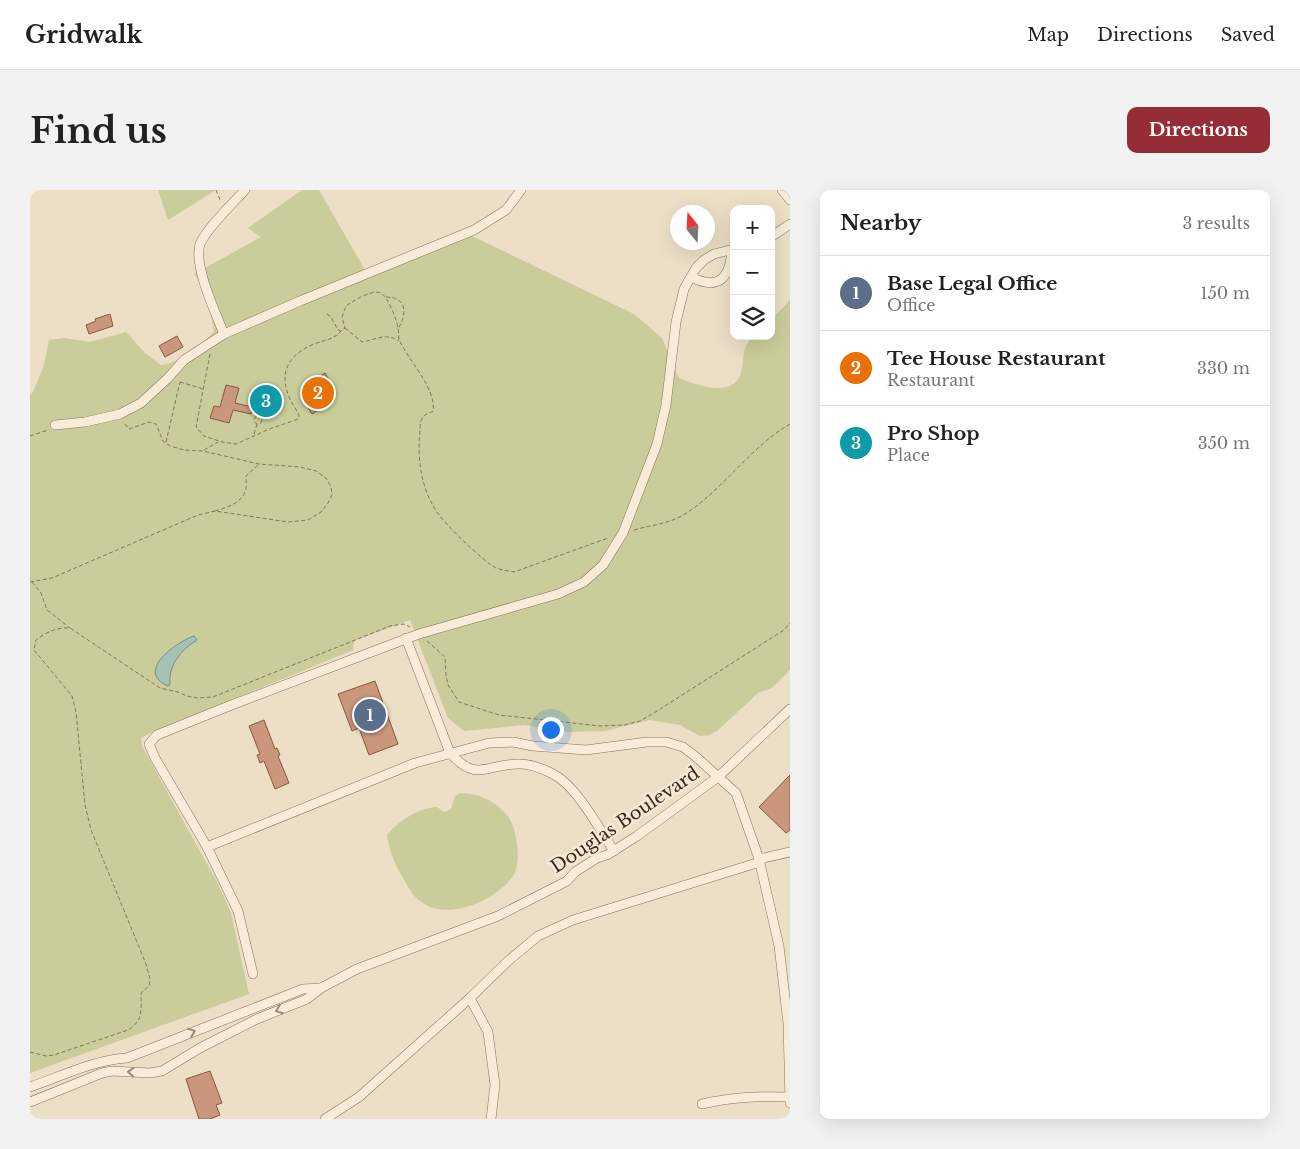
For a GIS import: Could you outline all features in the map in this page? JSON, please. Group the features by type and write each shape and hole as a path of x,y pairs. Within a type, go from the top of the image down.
{"street":[{"path":"224,334 202,276 200,246 206,234 245,190"},
{"path":"55,425 85,422 120,414 140,403 168,378 184,360 224,334 474,230 506,210 521,190"},
{"path":"782,190 790,200"},
{"path":"775,234 790,224"},
{"path":"253,974 238,911 207,848 149,744 157,735 406,638 558,594 584,582 603,565 623,533 657,444 666,405 676,322 684,289 690,277 704,260 714,254 730,251"},
{"path":"690,277 705,282 713,282 726,275 730,265"},
{"path":"406,638 450,753 460,764 477,771 521,764 544,770 562,780 573,790 614,851"},
{"name":"Douglas Boulevard","path":"321,988 357,969 498,916 567,881 576,872 597,858 614,851 718,777 790,709"},
{"path":"207,848 415,763 489,743 513,742 533,746 586,750 647,742 666,742 683,747 736,793 759,861 779,946 788,1023 790,1100 759,1096 729,1098 702,1104"},
{"path":"325,1119 359,1097 470,998 508,960 538,936 574,920 790,852"},
{"path":"30,1087 58,1077 162,1071 200,1048 257,1019 308,999 321,988"},
{"path":"30,1102 87,1075 113,1059 127,1058 303,989 321,988"},
{"path":"470,998 488,1032 494,1085 492,1119"}],"path":[{"path":"216,190 225,212"},
{"path":"398,329 404,320 405,312 402,304 394,298 385,297 375,292 346,306 342,317 344,328 362,342 387,336 400,342"},
{"path":"385,297 396,319 400,342 424,382 434,408 433,412 421,420 419,441 421,471 431,501 441,517 488,562 504,571 514,572 623,533 662,524 683,515 702,502 755,449 790,424"},
{"path":"327,314 331,317 338,330 341,330"},
{"path":"213,341 196,427 204,436 236,444 254,435 298,419 299,416 286,388 284,377 286,368 293,358 304,349 335,337 344,328"},
{"path":"168,378 204,389"},
{"path":"166,444 180,382"},
{"path":"120,414 129,429 149,422 156,424 163,441 170,446 184,450 203,451 259,464 300,467 316,471 326,478 331,487 332,495 328,503 321,512 308,520 288,522 214,511"},
{"path":"254,435 257,424"},
{"path":"30,436 55,425"},
{"path":"203,451 218,441"},
{"path":"31,582 52,578 198,515 224,509 241,498 245,492 246,476 259,464"},
{"path":"31,582 41,593 47,610 70,628 160,688 187,696 197,698 213,697 390,626 404,624 419,634 445,657 448,685 459,702 499,715 600,726 624,725 640,721 784,630 790,623"},
{"path":"30,1052 46,1056 54,1055 128,1030 137,1024 140,1019 141,993 149,986 150,979 146,964 92,830 85,805 76,712 72,696 34,650 36,640 44,634 63,628 70,628"}],"green space":[{"path":"158,190 216,190 168,220"},
{"path":"302,190 319,190 369,277 472,236 634,314 662,338 679,378 706,387 725,387 733,384 739,378 747,344 750,340 775,340 775,316 790,300 790,670 772,688 758,693 717,731 709,735 700,736 680,725 650,720 605,731 569,732 524,725 464,731 448,718 410,620 354,641 353,650 146,735 141,739 142,746 217,882 231,913 249,994 30,1073 30,395 44,365 49,340 64,338 90,342 126,332 145,353 161,365 175,361 196,347 214,332 206,293 194,274 261,237 248,228"},
{"path":"460,793 481,796 487,799 499,807 509,818 516,838 518,855 516,870 506,884 486,899 462,908 438,909 423,904 410,890 395,863 387,835 403,820 423,810 437,807 444,812 451,809 455,796"}],"shaded area":[{"path":"194,636 197,640 181,653 173,665 170,685 168,686 159,680 155,673 157,665 169,651"}],"building":[{"path":"110,314 113,326 89,334 86,325 96,321 95,319"},
{"path":"177,336 183,347 165,357 159,346"},
{"path":"325,373 334,388 316,399 321,408 312,414 304,401 312,397 305,385"},
{"path":"261,384 280,390 272,417 253,412"},
{"path":"226,385 239,388 235,403 252,407 251,414 233,410 229,423 210,418 214,406 220,407"},
{"path":"375,681 398,744 369,755 359,728 352,731 338,694"},
{"path":"264,720 275,749 277,748 280,755 278,756 289,783 275,789 264,761 260,763 257,755 260,754 249,726"},
{"path":"790,775 790,830 786,833 759,807"},
{"path":"210,1071 222,1103 216,1105 220,1115 210,1119 199,1119 186,1079"}],"place":[{"name":"Tee House Restaurant","path":"318,393"},
{"name":"Pro Shop","path":"266,401"},
{"name":"Base Legal Office","path":"370,715"}]}
